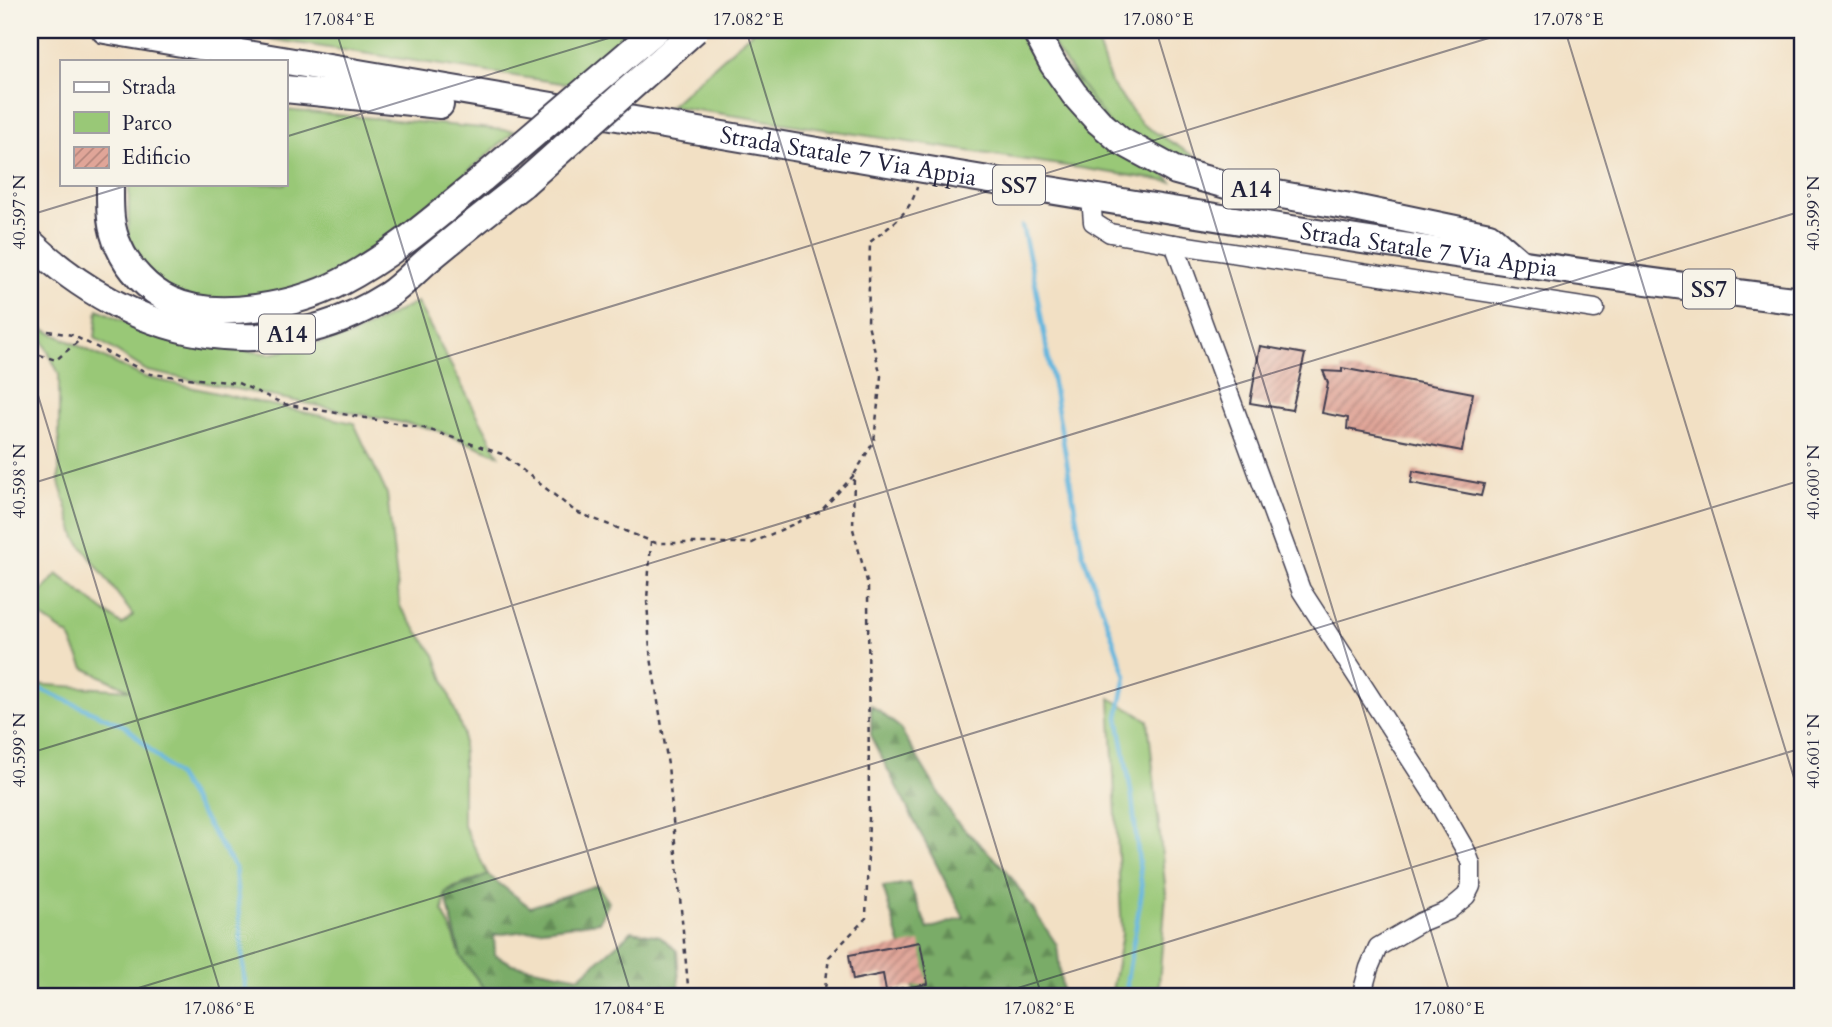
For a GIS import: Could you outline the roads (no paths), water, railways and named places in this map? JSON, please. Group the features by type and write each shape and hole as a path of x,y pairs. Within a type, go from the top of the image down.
{"highway":[{"name":"Strada Statale 7 Via Appia","path":"105,30 278,60"},
{"name":"A14","path":"110,186 110,218 118,246 146,283 169,300 193,308 230,309 281,304 341,282 386,254 483,178 656,30"},
{"name":"A14","path":"30,242 95,293 151,321 188,332 220,336 275,335 318,329 389,294 523,184 696,30"},
{"name":"A14","path":"1035,30 1074,94 1099,122 1121,141 1176,172 1230,186 1345,206 1489,236 1519,262"},
{"name":"Strada Statale 7 Via Appia","path":"287,62 1091,198 1802,301"},
{"path":"287,89 458,106 520,102"}],"street":[{"path":"1091,198 1093,222 1110,233 1595,309"},
{"path":"1174,244 1301,590 1433,794 1471,864 1471,886 1466,897 1448,911 1402,931 1378,947 1361,997"}],"waterway":[{"path":"1022,226 1035,282 1083,554 1126,676 1118,717 1132,797 1142,891 1127,979 1127,997"},
{"path":"30,675 40,689 127,727 177,776 235,868 246,997"}]}
